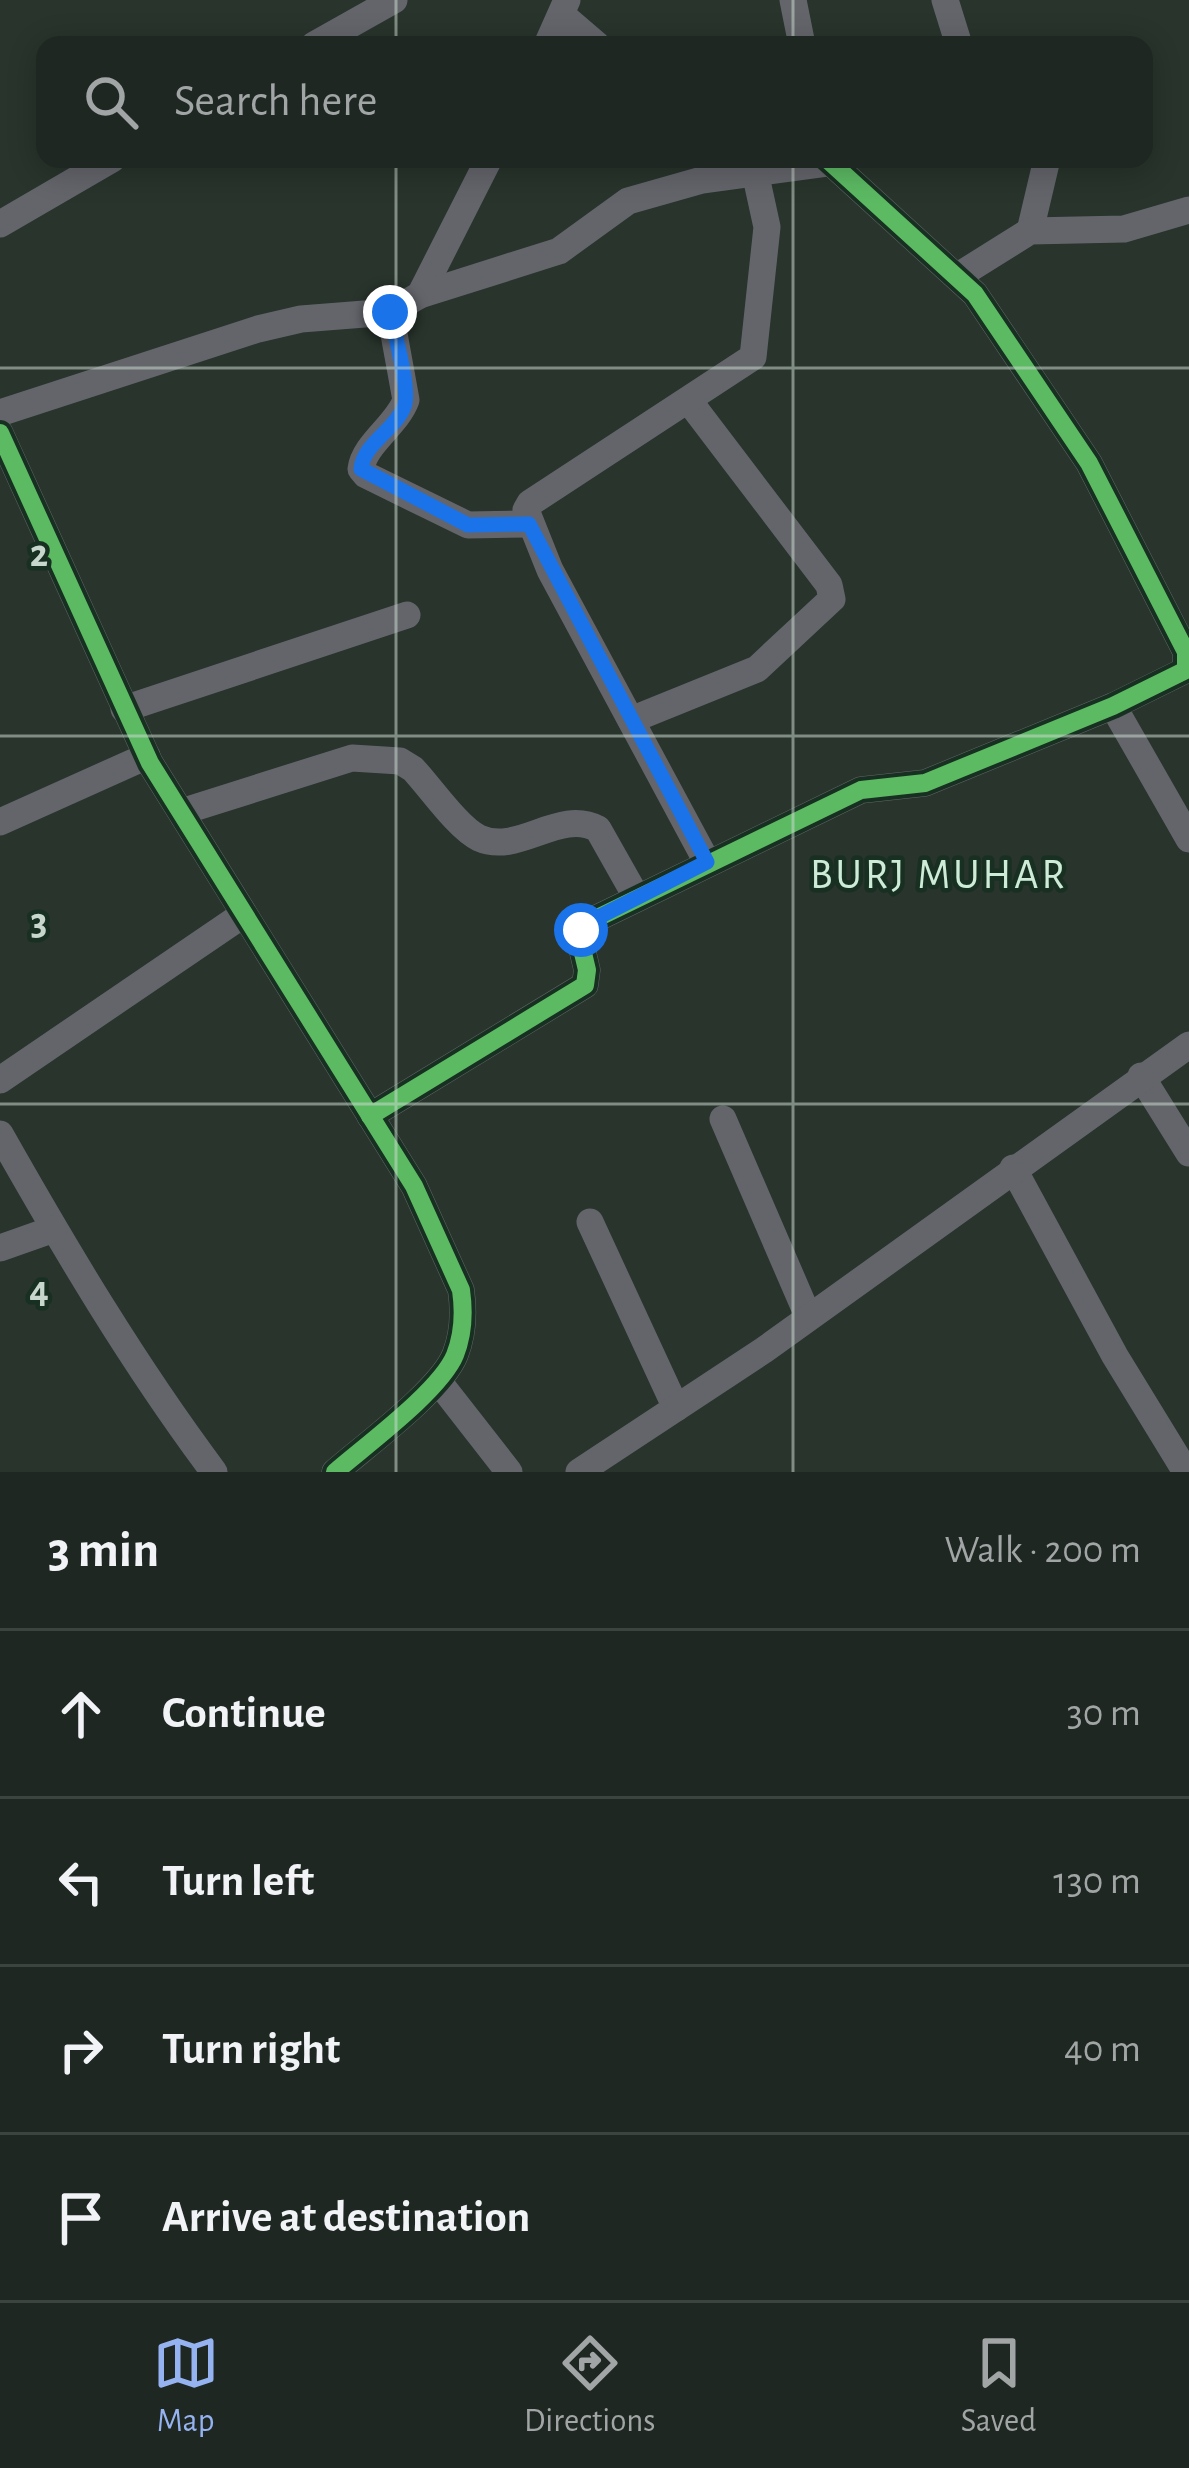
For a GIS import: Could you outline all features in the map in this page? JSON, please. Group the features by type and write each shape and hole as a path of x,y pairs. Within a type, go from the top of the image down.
{"street":[{"path":"330,36 394,0"},
{"path":"793,0 800,36"},
{"path":"945,0 956,36"},
{"path":"551,36 565,8 588,36"},
{"path":"0,224 96,168"},
{"path":"420,295 484,168"},
{"path":"0,412 258,329 302,319 390,312 420,295 559,251 628,201 699,169 755,172 781,168"},
{"path":"370,1116 585,985 587,970 579,933 589,922 861,790 925,783 1113,706 1182,674 1187,666 1186,652 1089,463 988,313 958,275 838,168"},
{"path":"1030,232 1045,168"},
{"path":"707,862 529,524 526,510 530,503 747,364 756,350 767,227 755,172"},
{"path":"958,275 1030,232 1124,229 1189,210"},
{"path":"390,312 406,400 363,458 361,469 468,525 529,524"},
{"path":"631,720 757,669 832,599 829,585 689,401"},
{"path":"0,434 147,756 414,1186 461,1290 463,1308 454,1355 438,1381 335,1472"},
{"path":"124,709 406,615"},
{"path":"1113,706 1189,839"},
{"path":"0,822 147,756"},
{"path":"181,812 352,758 400,760 479,838 505,841 578,822 598,829 637,898"},
{"path":"0,1081 244,914"},
{"path":"579,1472 1189,1045"},
{"path":"1141,1076 1189,1154"},
{"path":"723,1119 808,1316"},
{"path":"0,1133 54,1229 214,1472"},
{"path":"1013,1168 1115,1356 1186,1472"},
{"path":"590,1222 676,1408"},
{"path":"0,1248 54,1229"},
{"path":"438,1381 509,1472"}],"cycle path":[{"path":"370,1116 585,985 587,970 579,936 589,922 861,790 925,783 1113,706 1186,670 1186,652 1089,463 975,294 837,168"},
{"path":"0,433 150,763 414,1186 461,1290 461,1331 447,1369 419,1401 335,1472"}],"district":[{"name":"BURJ MUHAR","path":"939,875"}],"route":[{"path":"390,312 406,400 363,458 361,469 468,525 529,524 707,862 581,930"}]}
